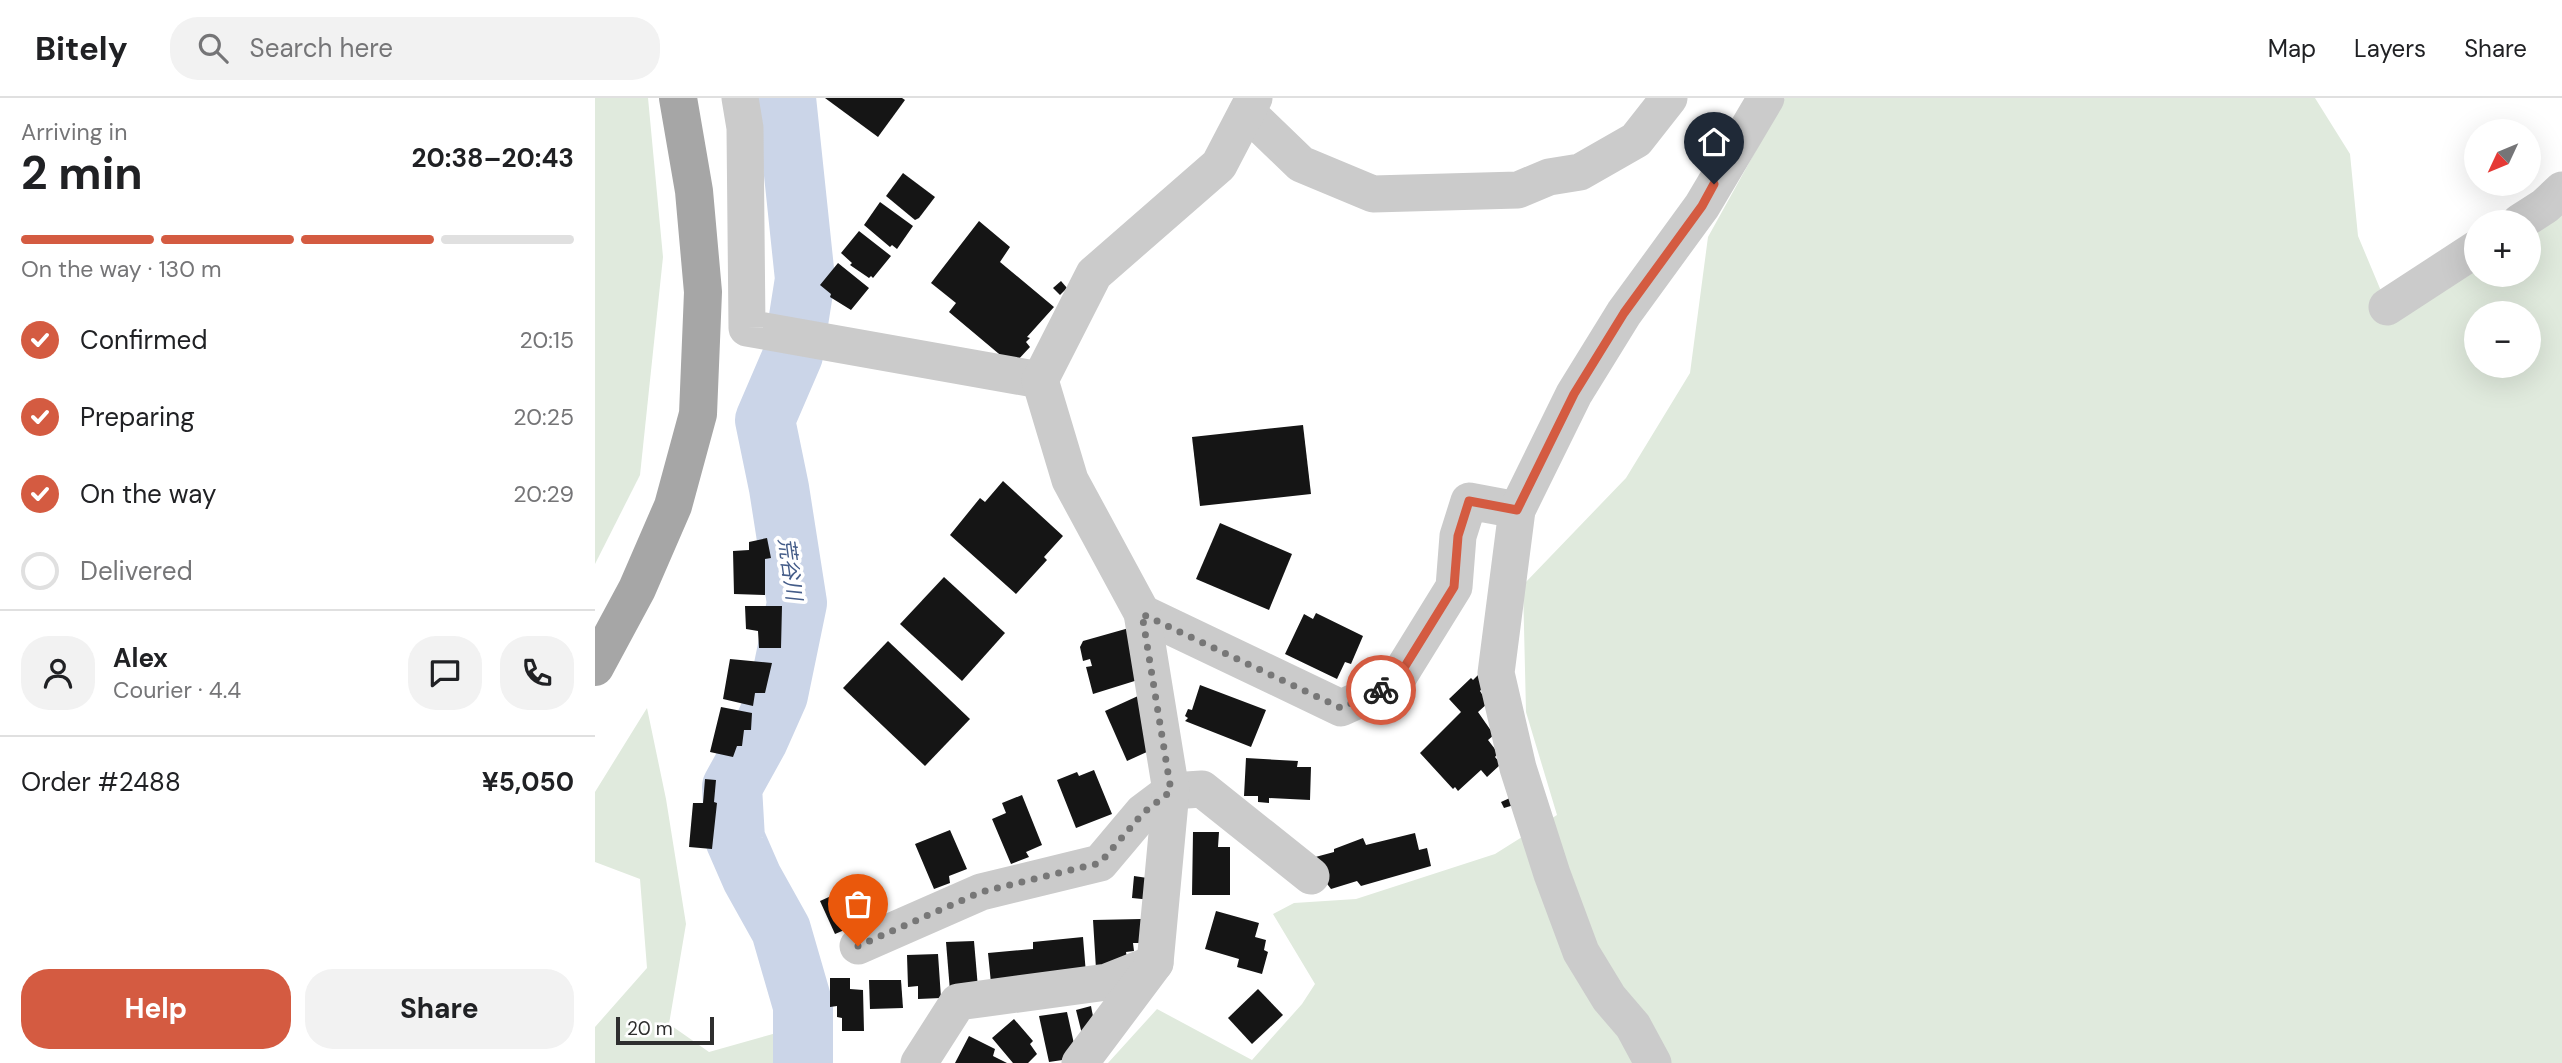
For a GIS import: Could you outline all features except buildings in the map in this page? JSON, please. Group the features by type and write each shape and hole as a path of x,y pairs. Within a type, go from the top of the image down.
{"main road":[{"path":"595,667 637,589 673,506 698,414 703,292 694,191 678,98"}],"street":[{"path":"740,98 745,128 747,328 1040,380"},
{"path":"1080,1063 1155,963 1171,791 1142,614 1070,480 1040,380 1094,274 1219,165 1250,105 1301,164 1373,194 1518,190 1549,177 1580,172 1636,140 1669,98"},
{"path":"1653,1063 1633,1026 1609,998 1581,952 1552,874 1518,768 1496,673 1517,510 1574,394 1624,313 1702,206 1766,98"},
{"path":"2539,210 2562,190"},
{"path":"2386,307 2464,257"},
{"path":"1142,614 1341,708 1394,684 1454,587 1458,536 1469,501 1517,510"},
{"path":"858,946 981,892 1100,863 1143,813 1171,791 1202,789 1311,876"},
{"path":"919,1063 958,1002 1107,982 1155,963"}],"shaded area":[{"path":"595,98 648,98 663,257 640,475 595,564"},
{"path":"1785,98 2315,98 2350,154 2358,236 2394,322 2464,275 2464,287 2541,287 2541,224 2562,210 2562,1063 1108,1063 1157,1009 1252,1060 1302,1004 1315,984 1273,914 1294,903 1356,899 1495,854 1557,815 1526,712 1523,585 1626,478 1690,373 1708,237"},
{"path":"647,708 666,799 686,924 669,1024 709,1052 780,1032 779,1063 595,1063 595,1027 647,968 640,879 595,862 595,792"}],"waterway":[{"name":"荒谷川","path":"786,98 805,279 793,355 765,420 797,603 778,695 758,740 732,787 735,839 752,878 781,930 803,1006 803,1063"}],"way so far":[{"path":"858,946 981,892 1100,863 1143,813 1171,791 1142,614 1341,708 1381,690"}],"route":[{"path":"1381,690 1394,684 1454,587 1458,536 1469,501 1517,510 1574,394 1624,313 1702,206 1714,184"}]}
